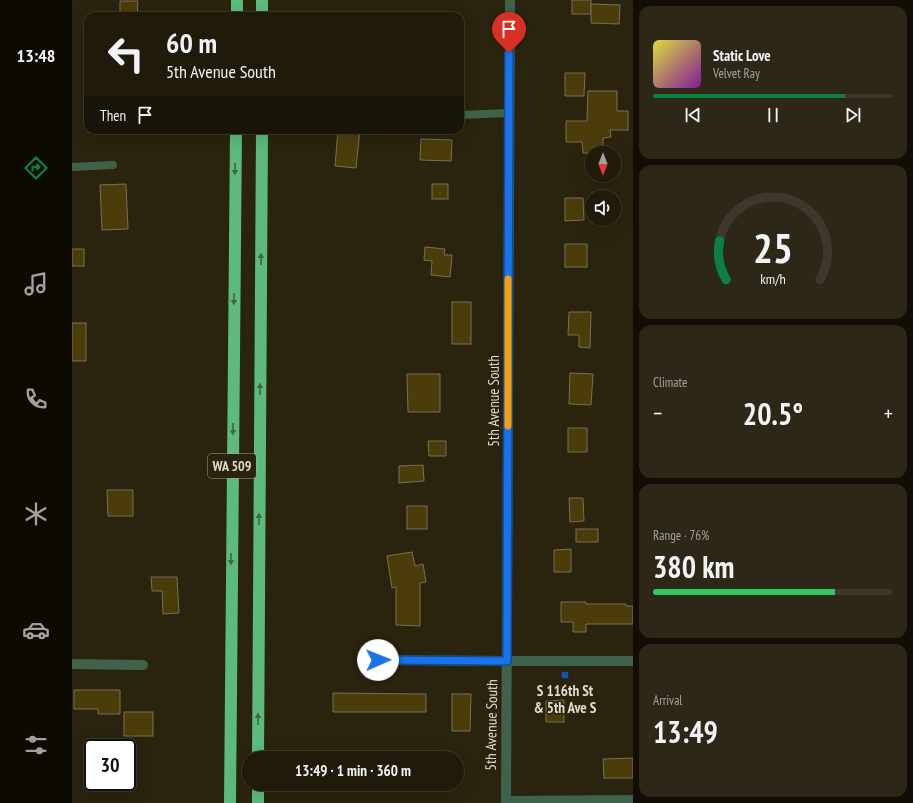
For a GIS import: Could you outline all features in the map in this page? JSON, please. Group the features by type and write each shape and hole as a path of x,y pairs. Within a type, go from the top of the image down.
{"highway":[{"path":"237,0 237,12"},
{"path":"262,0 262,12"},
{"name":"WA 509","path":"230,803 236,134"},
{"name":"WA 509","path":"258,751 262,134"},
{"path":"258,791 258,803"}],"street":[{"name":"5th Avenue South","path":"506,802 510,0"},
{"path":"378,660 633,661"},
{"path":"72,664 143,665"}],"lane":[{"path":"464,115 509,113"},
{"path":"72,167 113,165"},
{"path":"506,802 633,799"}],"building":[{"path":"572,0 591,0 591,14 572,14"},
{"path":"120,1 138,1 137,12 120,12"},
{"path":"591,4 620,5 619,24 591,23"},
{"path":"565,73 585,73 584,96 565,96"},
{"path":"588,91 617,91 617,111 628,111 628,130 610,130 611,137 603,138 603,146 585,146 585,153 583,153 582,142 566,142 566,121 587,121"},
{"path":"338,134 360,134 356,168 335,166"},
{"path":"421,139 452,140 451,161 420,160"},
{"path":"126,184 128,229 102,230 100,185"},
{"path":"432,184 448,184 448,199 432,199"},
{"path":"565,198 583,198 584,220 565,221"},
{"path":"565,244 587,244 587,267 565,267"},
{"path":"425,247 445,249 444,255 452,255 450,277 431,275 432,261 424,260"},
{"path":"72,249 84,249 84,266 72,266"},
{"path":"452,302 471,302 471,344 452,344"},
{"path":"569,312 591,312 590,348 579,347 579,335 568,335"},
{"path":"72,323 86,323 86,361 72,361"},
{"path":"570,373 593,374 591,405 569,404"},
{"path":"407,374 440,374 440,412 408,412"},
{"path":"568,428 587,428 587,452 568,452"},
{"path":"428,441 446,441 446,456 429,456"},
{"path":"423,465 424,481 399,483 399,466"},
{"path":"107,490 133,490 133,516 108,516"},
{"path":"569,498 583,498 584,521 570,522"},
{"path":"407,506 427,506 427,529 407,529"},
{"path":"576,529 598,529 598,542 576,542"},
{"path":"571,549 571,572 554,572 554,550"},
{"path":"412,552 415,566 423,564 426,582 420,583 420,626 396,625 396,587 392,588 387,556"},
{"path":"151,577 177,577 179,613 163,614 162,591 152,591"},
{"path":"561,602 586,602 586,604 626,604 626,606 633,606 633,624 586,624 586,632 573,632 573,622 561,622"},
{"path":"74,690 120,690 120,714 98,714 98,709 74,709"},
{"path":"333,693 426,694 426,712 333,712"},
{"path":"452,694 471,694 470,731 452,731"},
{"path":"564,700 564,722 546,722 546,701"},
{"path":"124,712 153,712 153,736 124,736"},
{"path":"633,758 633,778 604,778 603,759"}],"slow traffic":[{"path":"508,279 508,426"}],"place":[{"name":"S 116th St & 5th Ave S","path":"565,675"}],"route":[{"path":"378,660 421,659 507,661 509,53"}]}
